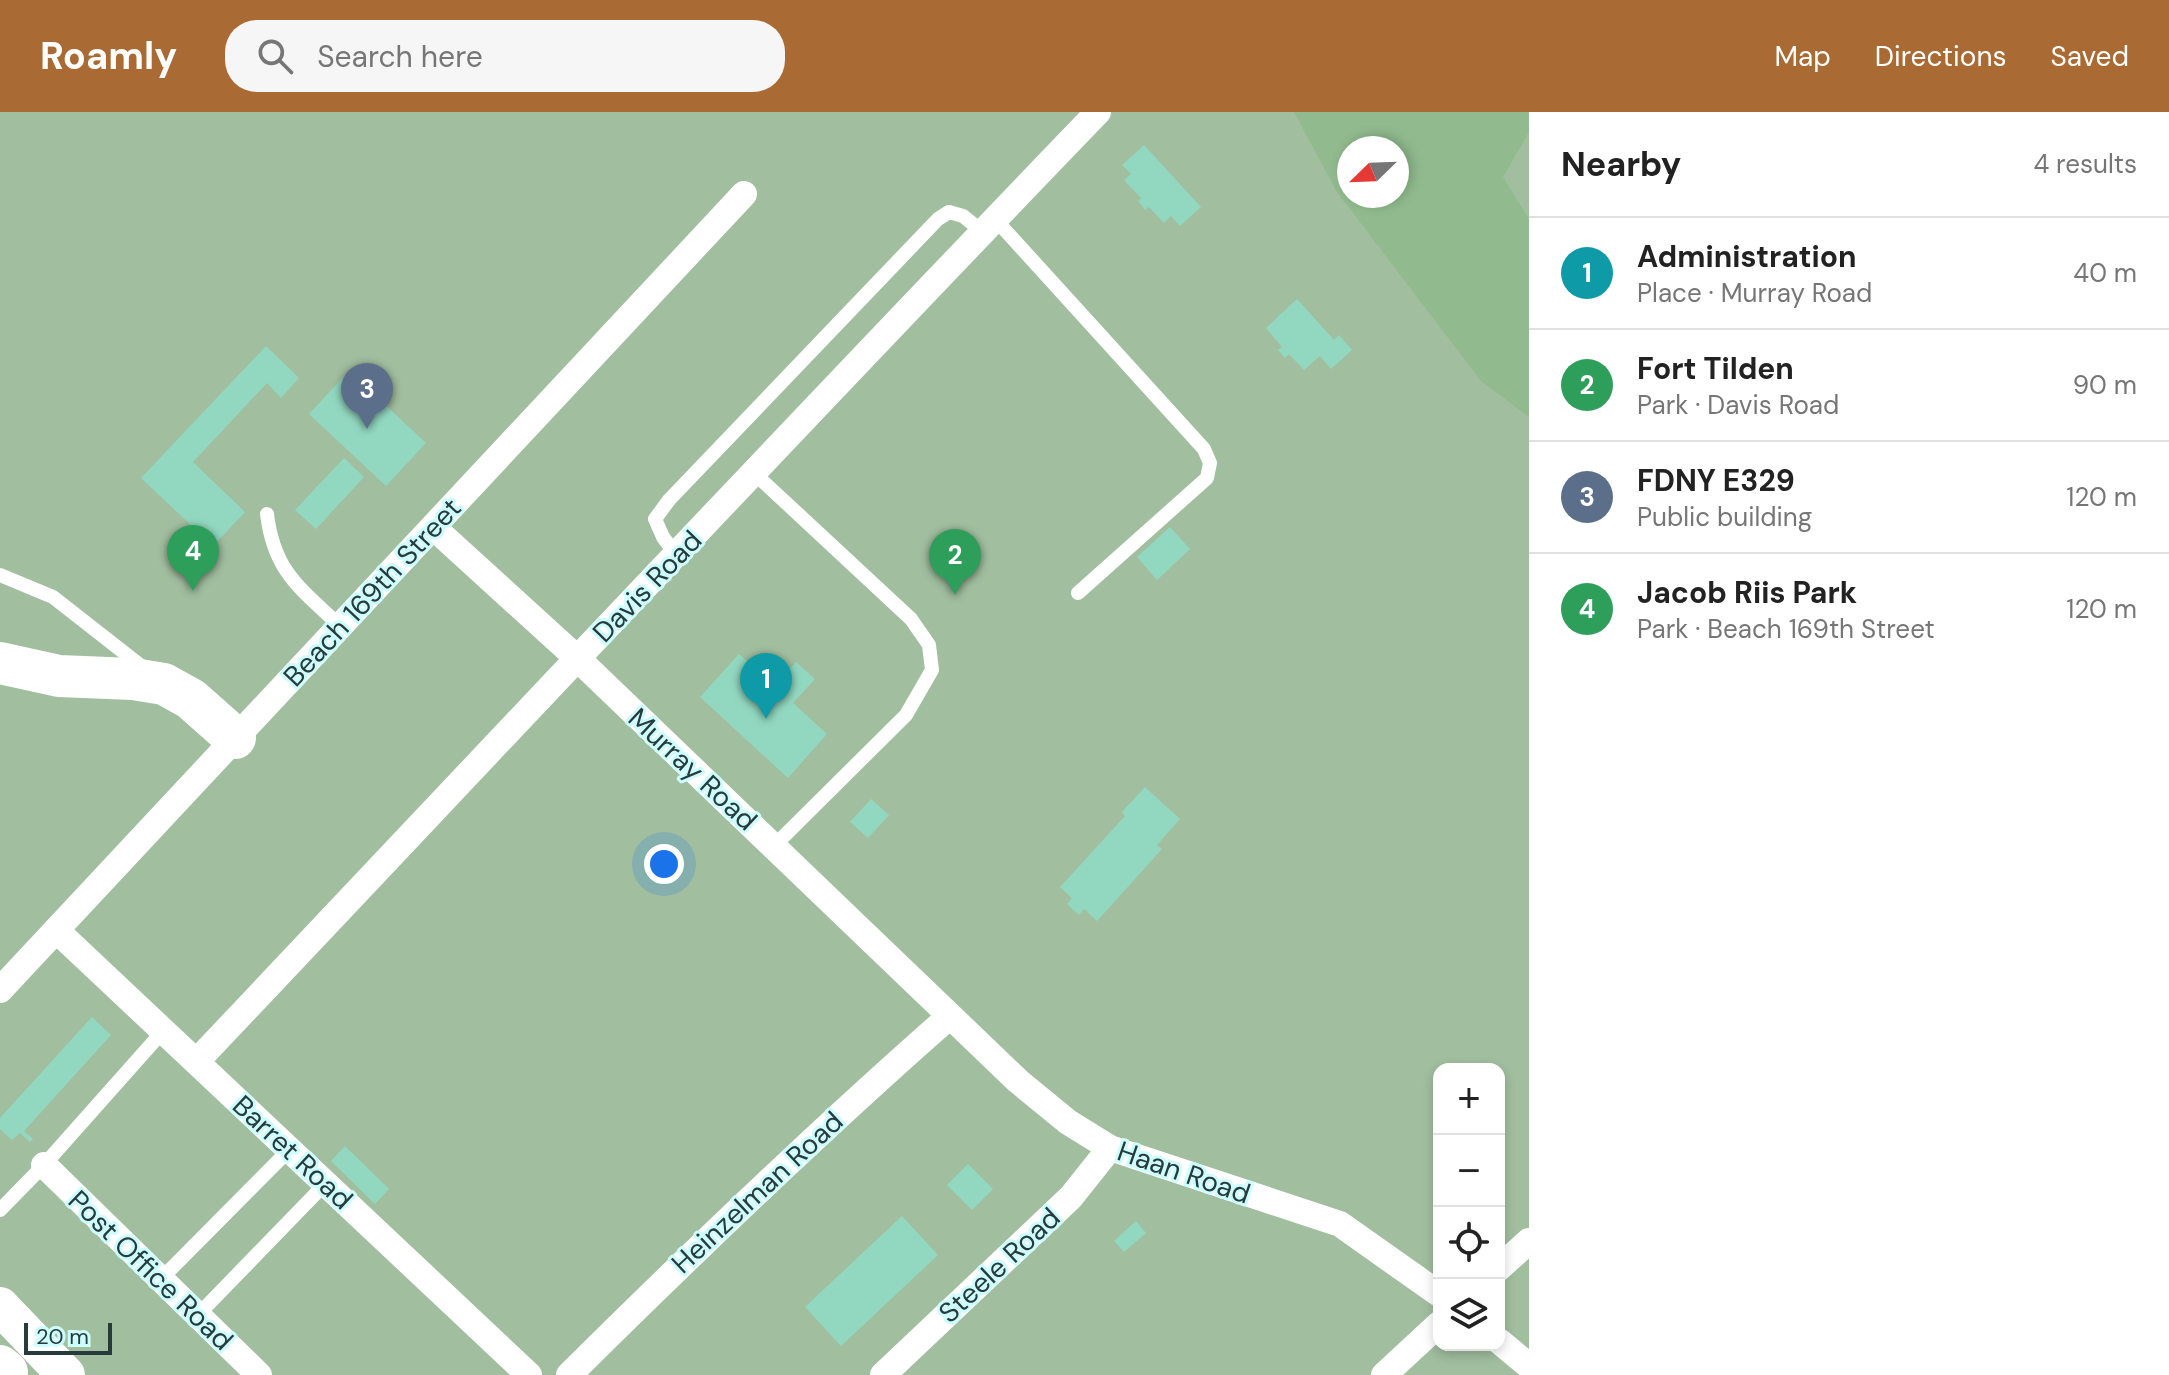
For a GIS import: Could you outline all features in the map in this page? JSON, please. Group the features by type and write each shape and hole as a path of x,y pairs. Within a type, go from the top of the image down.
{"main road":[{"path":"0,663 59,676 133,679 164,684 191,699 235,738"}],"street":[{"name":"Davis Road","path":"197,1061 1098,112"},
{"name":"Beach 169th Street","path":"0,990 744,194"},
{"name":"Murray Road","path":"433,527 578,659 950,1016"},
{"name":"Barret Road","path":"56,930 529,1375"},
{"name":"Haan Road","path":"950,1016 1018,1081 1068,1122 1110,1148 1340,1224 1433,1290"},
{"name":"Heinzelman Road","path":"569,1375 696,1249 866,1089 950,1016"},
{"name":"Steele Road","path":"883,1375 1071,1197 1110,1148"},
{"name":"Post Office Road","path":"44,1165 259,1375"},
{"path":"1505,1263 1529,1241"},
{"path":"0,1306 66,1375"},
{"path":"1384,1375 1433,1330"},
{"path":"1505,1346 1529,1366"}],"lane":[{"path":"677,556 655,519 669,500 938,219 949,212 989,226 1204,449 1210,463 1207,478 1078,593"},
{"path":"754,473 911,619 929,645 932,670 906,715 774,846"},
{"path":"267,514 272,546 278,561 298,586 340,626"},
{"path":"0,575 53,597 164,684"},
{"path":"0,1210 164,1030"},
{"path":"160,1280 290,1149"},
{"path":"197,1316 326,1183"}],"green space":[{"path":"0,112 1529,112 1529,1375 0,1375"},
{"path":"1294,112 1529,112 1529,132 1503,177 1529,219 1529,417 1481,381 1349,208 1409,208 1409,136 1337,136 1337,192"}],"building":[{"path":"1144,145 1201,207 1180,226 1171,216 1164,223 1149,207 1145,210 1138,201 1141,198 1124,180 1131,174 1122,165"},
{"path":"1297,299 1334,340 1339,335 1352,350 1331,369 1320,356 1304,370 1289,354 1285,358 1278,350 1282,347 1266,328"},
{"path":"266,346 299,378 281,398 267,383 193,462 245,512 213,546 141,478"},
{"path":"349,371 426,443 386,486 309,414"},
{"path":"344,458 364,477 316,529 295,510"},
{"path":"1170,527 1190,549 1157,580 1137,557"},
{"path":"739,654 775,685 796,662 815,679 793,703 827,734 788,778 700,697"},
{"path":"1145,787 1180,819 1157,845 1162,849 1097,921 1084,909 1079,915 1067,904 1072,898 1060,887 1125,816 1122,812"},
{"path":"871,799 889,815 868,838 850,822"},
{"path":"92,1017 111,1035 24,1131 33,1139 30,1142 20,1133 12,1140 0,1129 0,1118"},
{"path":"345,1146 389,1189 375,1204 331,1161"},
{"path":"968,1164 993,1189 972,1210 947,1185"},
{"path":"902,1216 938,1255 841,1346 805,1307"},
{"path":"1136,1221 1146,1233 1124,1252 1114,1241"}],"place":[{"name":"FDNY E329","path":"367,429"},
{"name":"Jacob Riis Park","path":"193,591"},
{"name":"Fort Tilden","path":"955,595"},
{"name":"Administration","path":"766,719"}]}
